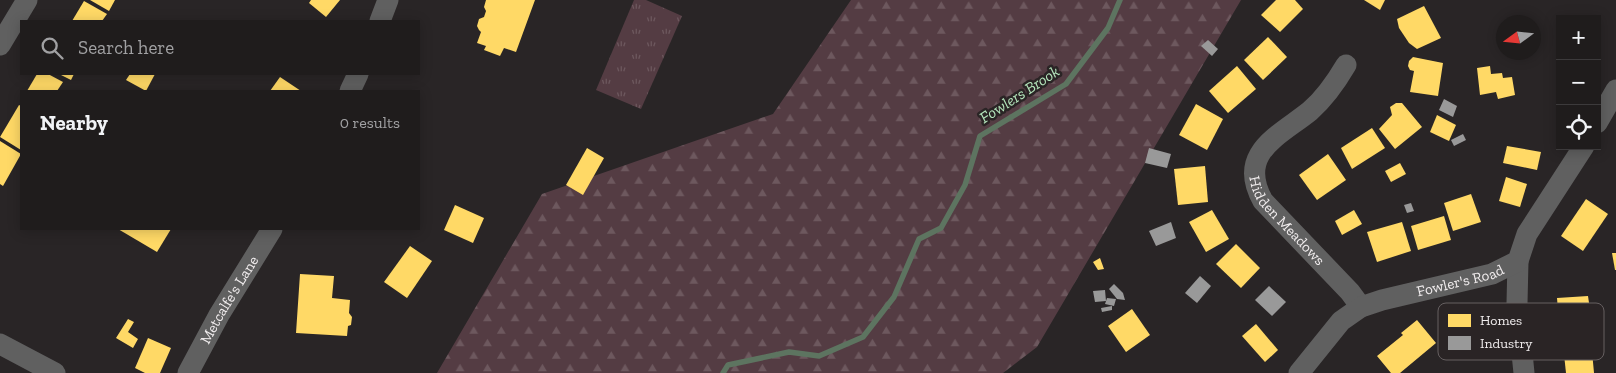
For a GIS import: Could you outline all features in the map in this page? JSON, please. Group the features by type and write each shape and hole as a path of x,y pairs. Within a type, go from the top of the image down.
{"street":[{"path":"0,45 27,0"},
{"path":"380,20 388,0"},
{"name":"Hidden Meadows","path":"1346,65 1321,101 1267,144 1256,162 1254,177 1263,201 1350,292 1361,307"},
{"path":"350,90 358,75"},
{"path":"1601,116 1616,90"},
{"name":"Fowler's Road","path":"1299,373 1341,322 1361,307 1382,300 1492,274 1518,261 1527,234 1581,150"},
{"name":"Metcalfe's Lane","path":"188,373 223,308 271,230"},
{"path":"1517,303 1518,261"},
{"path":"0,344 55,373"},
{"path":"1523,360 1524,373"}],"green space":[{"path":"634,0 646,0 682,16 641,109 596,90"},
{"path":"851,0 1241,0 1037,347 1003,373 437,373 542,194 773,114"}],"building: Homes":[{"path":"90,0 115,0 109,11"},
{"path":"311,0 340,0 326,17 309,3"},
{"path":"486,0 535,0 516,52 504,48 500,56 484,50 486,46 477,43 481,32 477,26 479,19 484,17"},
{"path":"1276,0 1295,0 1303,9 1280,32 1261,15"},
{"path":"1364,0 1385,0 1380,10"},
{"path":"84,1 107,14 103,20 73,20"},
{"path":"1424,6 1441,38 1417,49 1409,43 1399,28 1397,19"},
{"path":"1268,37 1287,57 1263,80 1244,60"},
{"path":"1413,57 1443,63 1438,96 1410,92 1414,71 1410,70 1408,66 1409,61"},
{"path":"1237,66 1256,89 1228,113 1209,91"},
{"path":"1490,66 1491,74 1502,73 1503,78 1512,77 1515,95 1498,99 1496,92 1480,95 1477,68"},
{"path":"36,75 50,75 63,82 58,90 28,90"},
{"path":"61,75 74,75 71,80"},
{"path":"129,75 154,75 147,90 126,80"},
{"path":"280,77 300,90 271,90"},
{"path":"1396,103 1402,103 1422,127 1395,149 1379,129 1392,115 1390,107"},
{"path":"1196,104 1223,119 1207,150 1179,135"},
{"path":"19,105 20,106 20,149 0,137"},
{"path":"1437,115 1456,125 1449,141 1430,132"},
{"path":"1372,128 1385,148 1352,169 1341,148"},
{"path":"0,141 20,153 20,156 3,186 0,184"},
{"path":"1507,146 1541,152 1537,170 1503,163"},
{"path":"587,148 604,158 583,195 566,185"},
{"path":"1328,154 1346,180 1317,200 1299,175"},
{"path":"1400,163 1406,174 1391,182 1385,171"},
{"path":"1205,166 1208,202 1178,205 1174,169"},
{"path":"1506,177 1527,184 1520,207 1499,201"},
{"path":"1471,194 1481,222 1453,231 1444,203"},
{"path":"1586,199 1608,214 1583,251 1561,236"},
{"path":"455,205 484,218 473,243 444,230"},
{"path":"1212,210 1229,239 1206,252 1189,222"},
{"path":"1354,210 1362,224 1342,235 1335,221"},
{"path":"1444,216 1451,240 1418,250 1411,226"},
{"path":"1402,222 1411,251 1377,262 1367,232"},
{"path":"120,230 170,230 157,252"},
{"path":"1236,244 1260,268 1241,288 1216,264"},
{"path":"410,246 432,261 407,298 384,282"},
{"path":"1612,253 1616,253 1616,270 1615,270"},
{"path":"1100,258 1104,269 1098,270 1093,262"},
{"path":"300,274 334,276 332,298 350,300 349,313 352,317 351,325 348,326 347,336 296,333"},
{"path":"1588,296 1589,303 1557,303 1557,298"},
{"path":"1132,309 1150,335 1126,352 1108,326"},
{"path":"128,319 134,322 128,332 138,339 133,348 116,338"},
{"path":"1417,320 1436,343 1400,373 1391,373 1377,356 1403,335 1401,333"},
{"path":"1256,324 1278,350 1265,362 1242,336"},
{"path":"148,338 171,348 160,373 145,373 135,368"},
{"path":"1565,360 1593,360 1594,373 1566,373"}],"building: Industry":[{"path":"1208,40 1218,49 1212,56 1201,46"},
{"path":"1444,99 1457,106 1453,117 1439,110"},
{"path":"1463,134 1466,140 1454,146 1451,140"},
{"path":"1149,148 1171,154 1167,168 1145,163"},
{"path":"1411,203 1414,211 1407,213 1404,205"},
{"path":"1171,222 1176,238 1156,246 1149,231"},
{"path":"1200,276 1211,286 1197,303 1185,293"},
{"path":"1114,284 1123,293 1125,300 1117,299 1109,289"},
{"path":"1269,286 1286,302 1272,316 1255,300"},
{"path":"1105,290 1106,301 1095,302 1093,291"},
{"path":"1107,298 1116,299 1114,306 1105,304"},
{"path":"1112,306 1112,310 1102,312 1101,308"}],"waterway":[{"name":"Fowlers Brook","path":"723,373 728,365 789,352 819,356 863,337 894,297 919,239 941,228 965,185 980,136 1066,84 1108,28 1120,0"}]}
